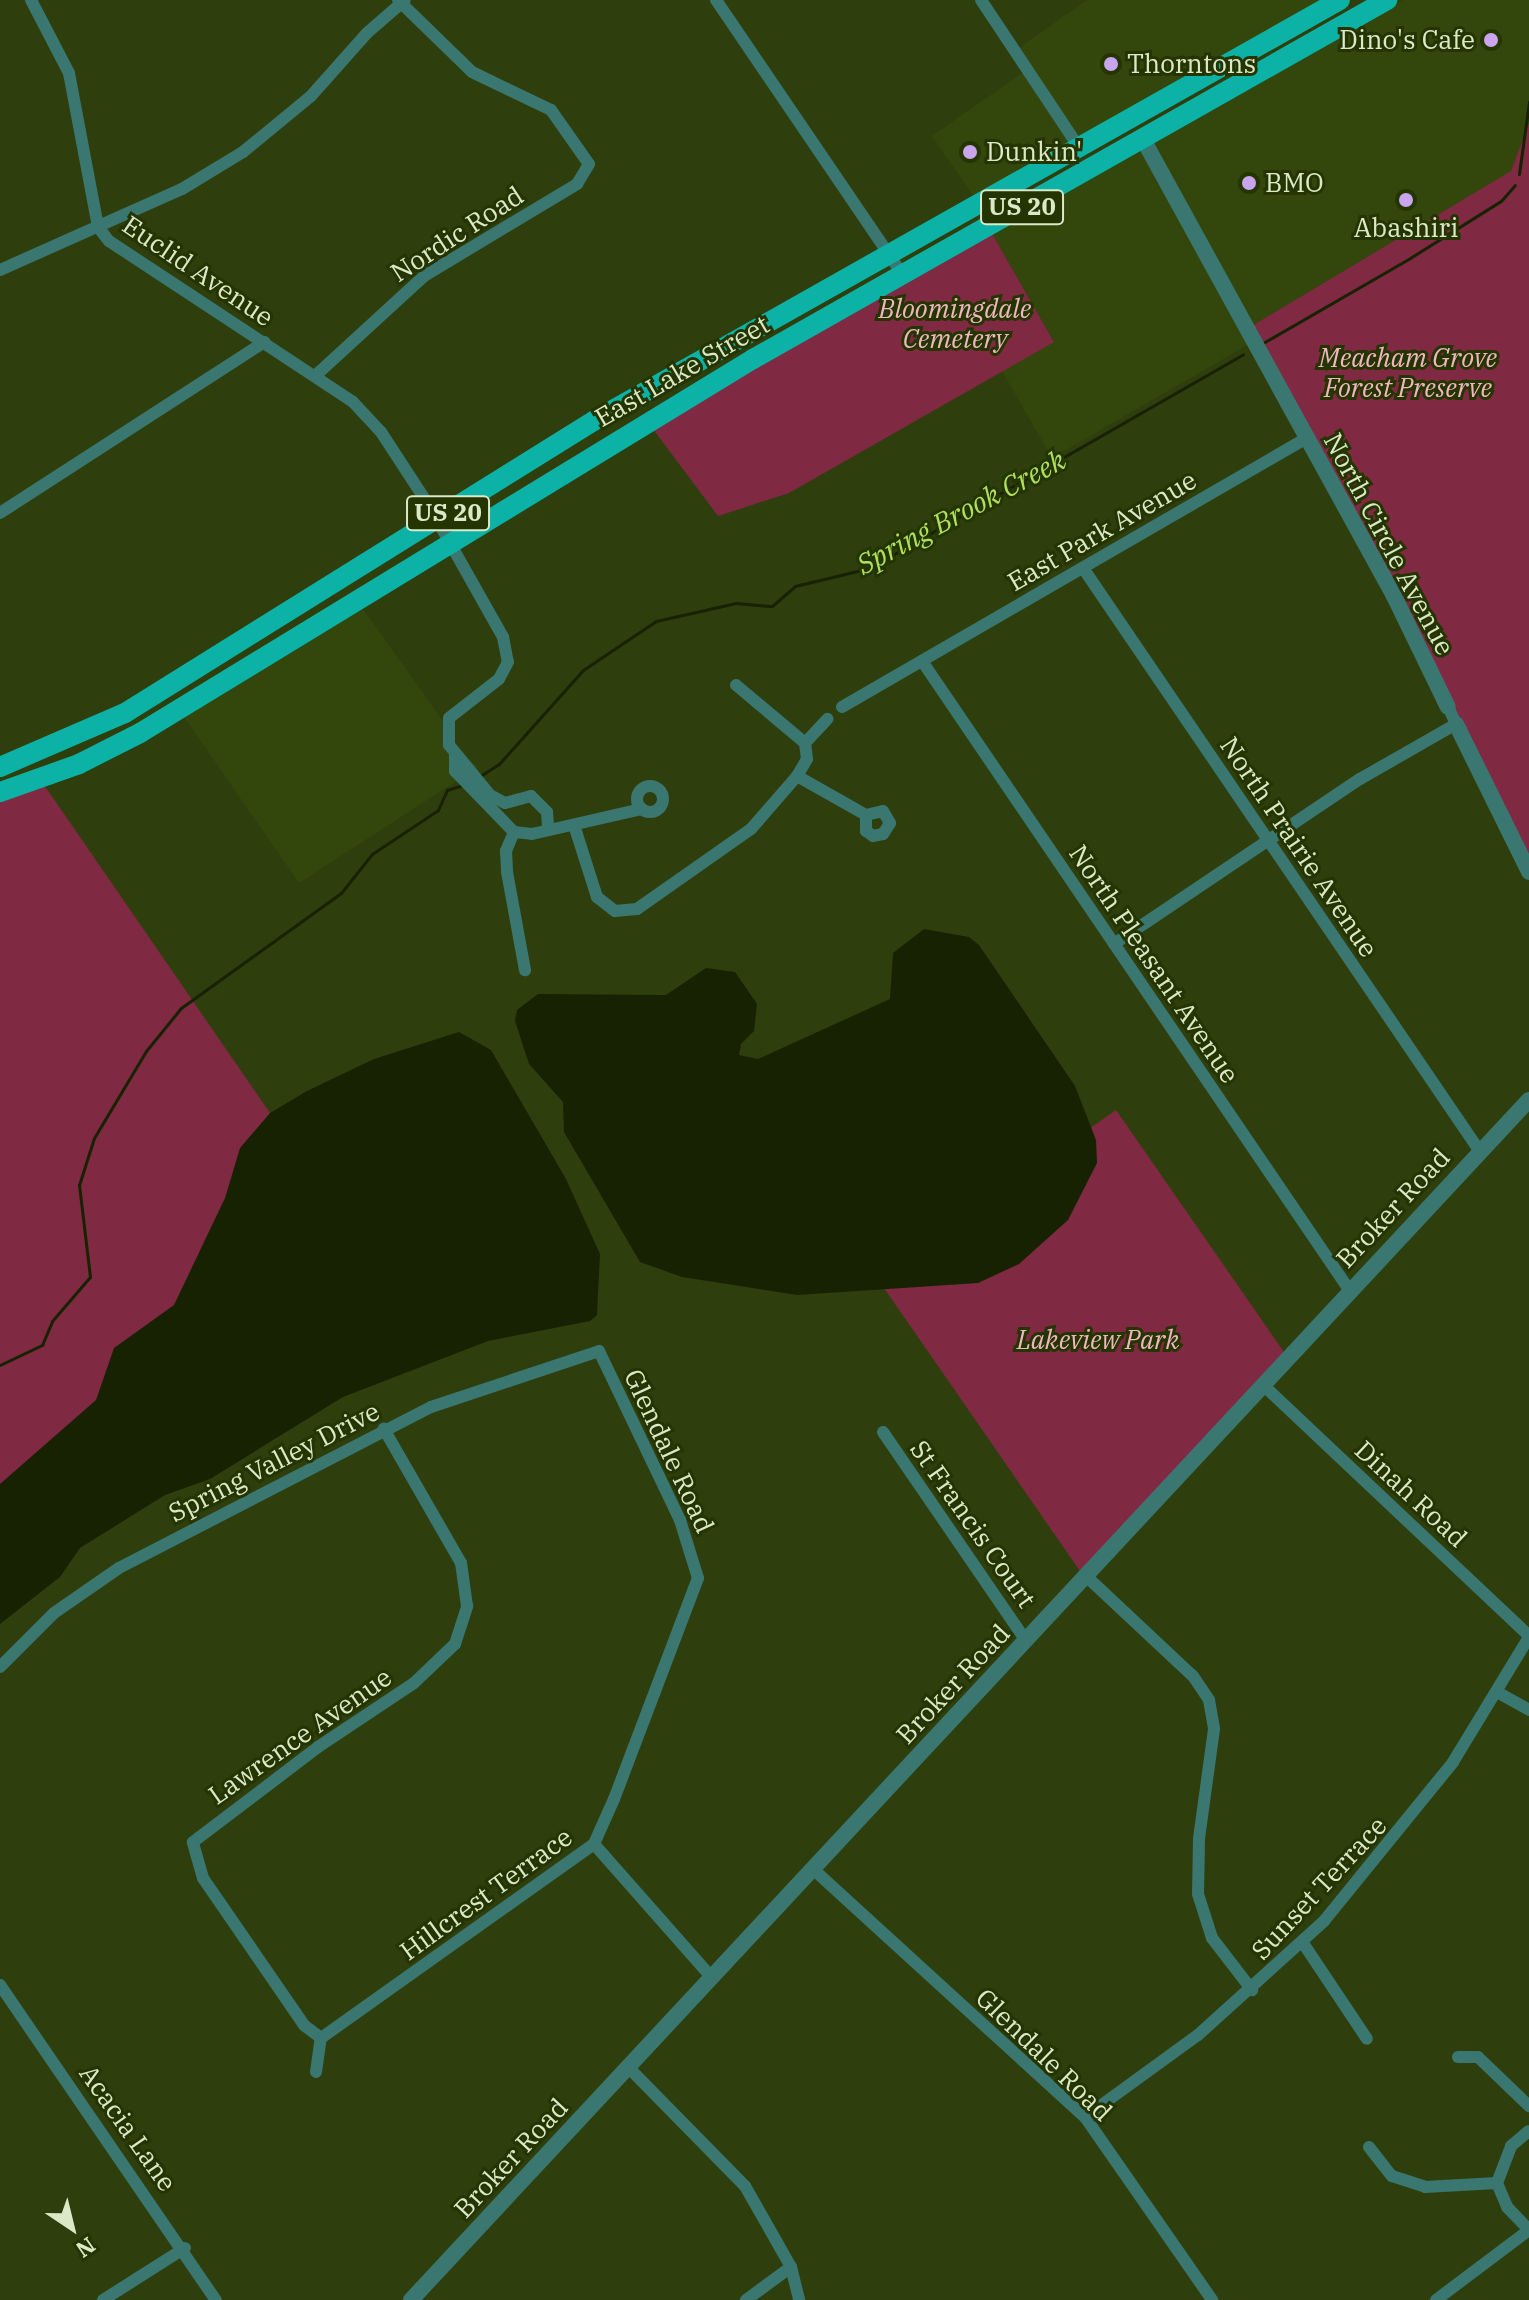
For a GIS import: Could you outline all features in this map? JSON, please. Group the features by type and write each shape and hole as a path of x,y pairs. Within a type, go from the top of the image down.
{"main road":[{"name":"East Lake Street","path":"1,764 125,713 595,420 1340,0"},
{"name":"East Lake Street","path":"4,790 79,764 140,733 609,444 902,274 1144,141 1382,1"},
{"path":"1,764 4,790"}],"street":[{"name":"Euclid Avenue","path":"31,0 69,73 98,227 109,241 315,376 368,416 451,543 503,637 508,662 499,679 449,718 449,745 455,755"},
{"path":"716,0 902,274"},
{"path":"981,0 1078,146"},
{"path":"0,270 182,189 259,141 311,96 401,1"},
{"name":"Nordic Road","path":"315,376 424,276 577,184 593,164 567,126 551,110 472,72 401,1"},
{"name":"North Circle Avenue","path":"1130,117 1394,596 1529,872"},
{"path":"0,513 264,342"},
{"name":"East Park Avenue","path":"842,707 1305,439"},
{"name":"North Prairie Avenue","path":"1083,568 1479,1150"},
{"name":"North Pleasant Avenue","path":"922,661 1350,1291"},
{"path":"574,825 597,897 615,911 637,909 751,829 797,776 807,759 805,743 736,685"},
{"path":"805,743 827,719"},
{"path":"1114,944 1267,840 1456,724"},
{"path":"455,755 505,803 531,796 547,812 548,827"},
{"path":"455,755 460,778 514,832 532,834 548,827 574,825 642,809"},
{"path":"797,776 866,815"},
{"path":"514,832 506,851 507,872 525,970"},
{"name":"Broker Road","path":"411,2300 1479,1150 1529,1100"},
{"name":"Spring Valley Drive","path":"0,1667 54,1613 119,1568 384,1429 488,1385 599,1351"},
{"name":"Glendale Road","path":"599,1351 680,1520 698,1578 668,1660"},
{"name":"Dinah Road","path":"1263,1385 1529,1636"},
{"name":"Lawrence Avenue","path":"321,2038 304,2025 203,1878 193,1842 434,1668 459,1635 467,1606 465,1581 456,1552 384,1429"},
{"name":"St Francis Court","path":"883,1432 1026,1641"},
{"path":"1086,1576 1193,1676 1209,1700 1214,1729 1199,1839 1198,1894 1212,1938 1252,1990"},
{"name":"Sunset Terrace","path":"1085,2117 1252,1990 1303,1943 1413,1818 1497,1692 1529,1636"},
{"name":"Hillcrest Terrace","path":"321,2038 594,1844 668,1660"},
{"path":"1497,1692 1529,1710"},
{"path":"594,1844 712,1978"},
{"name":"Glendale Road","path":"813,1869 1085,2117 1212,2300"},
{"path":"1303,1943 1367,2039"},
{"name":"Acacia Lane","path":"0,1985 185,2248 216,2300"},
{"path":"316,2072 321,2038"},
{"path":"1458,2057 1478,2057 1529,2106"},
{"path":"629,2068 745,2186 791,2267 799,2300"},
{"path":"1436,2300 1529,2230 1507,2207 1497,2183 1511,2146 1529,2131"},
{"path":"1369,2147 1392,2176 1425,2187 1497,2183"},
{"path":"103,2300 185,2248"},
{"path":"746,2300 791,2267"}],"shaded area":[{"path":"1087,0 1333,0 977,201 932,136 1025,71 1013,52"},
{"path":"1403,0 1529,0 1529,123 1511,171 1250,327 1152,144"},
{"path":"1142,146 1249,344 1052,458 1002,371 1054,341 990,230"},
{"path":"360,605 453,735 457,751 478,767 299,883 182,714"},
{"path":"924,929 969,937 979,945 1075,1086 1096,1140 1097,1163 1068,1220 1019,1264 978,1283 797,1295 682,1277 640,1262 564,1132 563,1102 529,1064 515,1021 517,1010 538,994 666,995 706,968 735,972 757,1004 754,1031 741,1044 739,1055 758,1059 890,999 893,953"},
{"path":"459,1032 491,1050 566,1179 600,1254 597,1315 590,1321 488,1341 343,1397 210,1479 165,1495 80,1548 60,1577 0,1624 0,1484 96,1400 114,1348 174,1305 225,1198 240,1148 270,1113 307,1091 374,1059"}],"green space":[{"name":"Meacham Grove Forest Preserve","path":"1529,123 1529,871 1394,596 1245,330 1511,171"},
{"name":"Bloomingdale Cemetery","path":"990,230 1054,342 789,493 718,516 650,425"},
{"path":"40,779 270,1113 222,1220 0,1615 0,793"},
{"name":"Lakeview Park","path":"1116,1110 1286,1355 1082,1574 877,1278"}],"waterway":[{"name":"Spring Brook Creek","path":"1519,174 1529,102"},
{"name":"Spring Brook Creek","path":"1263,343 1501,201 1515,185"},
{"name":"Spring Brook Creek","path":"480,776 499,764 583,670 656,621 736,603 772,606 795,586 870,568 1243,354"},
{"name":"Spring Brook Creek","path":"0,1365 42,1345 52,1321 90,1277 79,1185 94,1138 146,1051 181,1008 341,893 372,854 438,810 447,790 462,785"}],"place":[{"name":"Dino's Cafe","path":"1491,40"},
{"name":"Thorntons","path":"1111,64"},
{"name":"Dunkin'","path":"970,152"},
{"name":"BMO","path":"1249,183"},
{"name":"Abashiri","path":"1406,200"}]}
